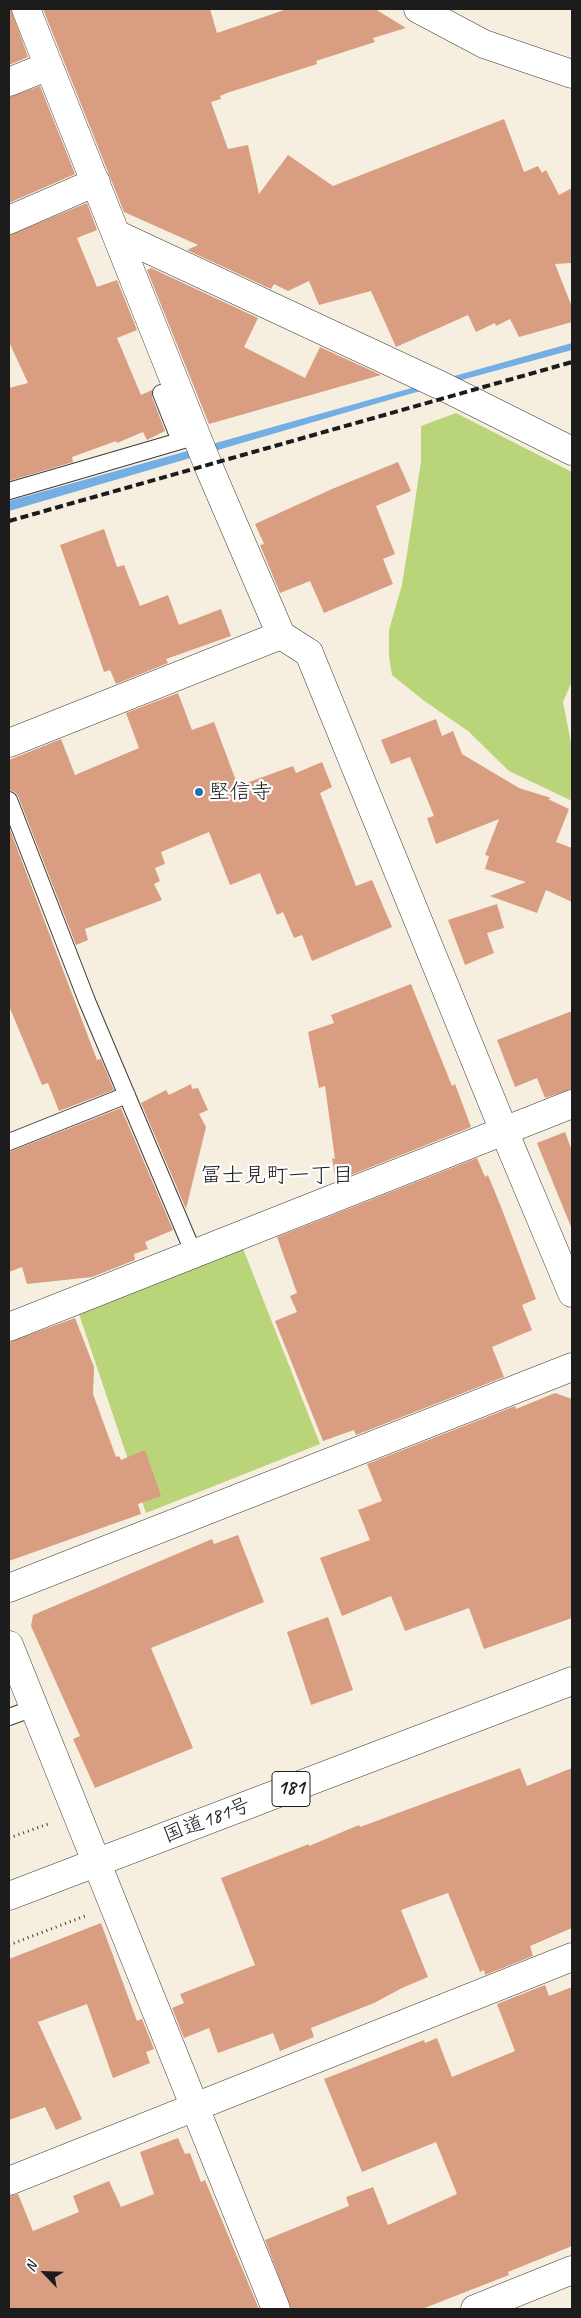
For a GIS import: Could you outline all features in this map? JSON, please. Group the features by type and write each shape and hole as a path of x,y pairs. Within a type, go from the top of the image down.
{"main road":[{"path":"26,9 118,235 189,438 281,635 309,653 572,1293"},
{"path":"418,9 484,44 572,74"},
{"path":"9,82 48,66"},
{"path":"9,220 96,182"},
{"path":"118,235 435,383 572,451"},
{"path":"9,743 281,635"},
{"path":"9,1327 572,1104"},
{"path":"9,1588 572,1367"},
{"path":"9,1645 276,2309"},
{"name":"国道181号","path":"9,1896 97,1864 572,1681"},
{"path":"9,2181 193,2106 572,1957"},
{"path":"475,2309 572,2270"}],"lane":[{"path":"9,491 189,438 160,393"},
{"path":"9,800 87,1002 194,1254"},
{"path":"9,1142 127,1095"},
{"path":"9,1717 34,1708"}],"path":[{"path":"9,1838 53,1822"},
{"path":"9,1945 92,1913"}],"green space":[{"path":"456,413 572,472 572,681 563,702 572,748 572,801 509,771 468,731 423,700 392,675 389,656 389,630 402,585 412,522 421,461 421,426"},
{"path":"242,1246 320,1444 146,1513 78,1311"}],"water":[{"path":"572,343 572,350 406,395 9,511 9,501"}],"building":[{"path":"9,9 11,9 28,57 9,65"},
{"path":"43,9 210,9 217,33 287,9 375,9 406,28 373,38 375,42 316,61 317,64 227,93 220,96 221,99 211,102 228,149 248,145 259,194 288,155 333,186 504,119 524,172 538,166 542,173 546,170 559,195 572,188 572,263 555,264 572,307 572,322 519,337 510,319 496,326 495,323 476,332 468,315 396,347 371,291 319,305 309,281 288,291 274,284 271,289 187,250 198,245 124,212"},
{"path":"40,86 75,174 9,203 9,97"},
{"path":"87,203 97,230 77,238 97,287 117,280 137,330 117,338 141,395 152,390 152,397 165,431 147,440 143,432 117,443 116,441 72,457 73,462 9,481 9,388 28,383 9,342 9,235"},
{"path":"151,268 258,318 244,347 305,378 320,347 381,375 209,424 147,270"},
{"path":"398,462 411,491 376,506 395,554 383,559 393,584 324,613 310,581 280,593 260,545 264,544 255,524"},
{"path":"104,529 117,567 124,565 140,606 168,595 179,625 221,609 231,636 166,659 168,663 116,684 110,670 104,672 60,545"},
{"path":"178,693 192,730 214,722 238,786 293,766 296,773 322,762 332,787 320,793 356,886 372,880 392,927 312,961 302,935 294,938 283,912 277,915 260,873 230,885 209,832 161,852 165,864 155,868 160,881 154,884 162,900 85,929 88,940 76,945 18,796 15,792 9,790 9,760 61,739 75,775 139,748 126,713"},
{"path":"436,719 442,736 453,731 462,754 519,788 551,798 548,799 569,809 556,842 572,848 572,902 546,890 537,913 490,896 526,882 485,869 489,856 485,855 499,819 436,844 427,818 434,816 410,757 391,764 381,740"},
{"path":"9,827 97,1060 101,1059 114,1090 59,1111 48,1083 42,1085 9,1006"},
{"path":"497,904 504,928 487,933 494,953 465,965 448,920"},
{"path":"411,984 452,1086 455,1084 471,1127 336,1181 332,1158 335,1159 325,1086 319,1088 308,1032 334,1023 331,1015"},
{"path":"572,1011 572,1089 545,1098 537,1078 515,1087 497,1040"},
{"path":"191,1084 192,1089 198,1088 208,1110 199,1114 206,1127 186,1209 141,1103 166,1090 169,1095"},
{"path":"121,1108 173,1230 145,1242 148,1249 134,1254 135,1260 92,1277 27,1284 22,1267 9,1272 9,1152"},
{"path":"565,1132 572,1151 571,1227 537,1143"},
{"path":"477,1158 485,1177 488,1175 536,1299 522,1305 532,1330 492,1347 504,1377 356,1435 354,1430 323,1441 275,1321 297,1312 290,1296 297,1293 277,1237"},
{"path":"75,1318 94,1367 93,1394 116,1457 119,1456 121,1460 145,1450 161,1496 138,1504 141,1514 9,1561 9,1342"},
{"path":"555,1393 572,1399 572,1618 484,1649 469,1608 405,1631 391,1596 342,1616 320,1558 370,1540 358,1510 382,1501 367,1464 515,1406 516,1409"},
{"path":"238,1535 264,1602 151,1648 193,1748 95,1788 73,1739 80,1736 31,1626 33,1615 212,1539 214,1544"},
{"path":"328,1617 353,1690 311,1705 287,1632"},
{"path":"520,1768 527,1786 572,1768 572,1928 530,1946 533,1956 485,1975 484,1970 480,1972 448,1893 401,1910 428,1977 374,2003 311,2028 314,2037 280,2051 273,2033 218,2053 209,2028 184,2038 172,2008 184,2003 180,1994 255,1965 221,1878 309,1844 309,1846 359,1825 360,1827"},
{"path":"101,1923 137,2021 142,2019 154,2049 146,2052 150,2063 113,2078 87,2004 38,2022 82,2119 56,2130 45,2107 9,2120 9,1959"},
{"path":"545,1985 549,1996 572,1987 572,2246 508,2272 509,2275 422,2309 291,2309 265,2240 349,2206 346,2197 373,2187 388,2225 457,2194 436,2142 362,2172 324,2079 424,2040 425,2043 437,2038 452,2077 515,2051 497,2004"},
{"path":"178,2138 185,2154 190,2153 201,2182 205,2180 259,2309 9,2309 9,2196 18,2194 33,2231 79,2212 73,2196 109,2181 121,2207 154,2194 140,2152"}],"railway":[{"path":"9,521 572,362"}],"place":[{"name":"堅信寺","path":"199,792"}],"district":[{"name":"冨士見町一丁目","path":"277,1176"}]}
